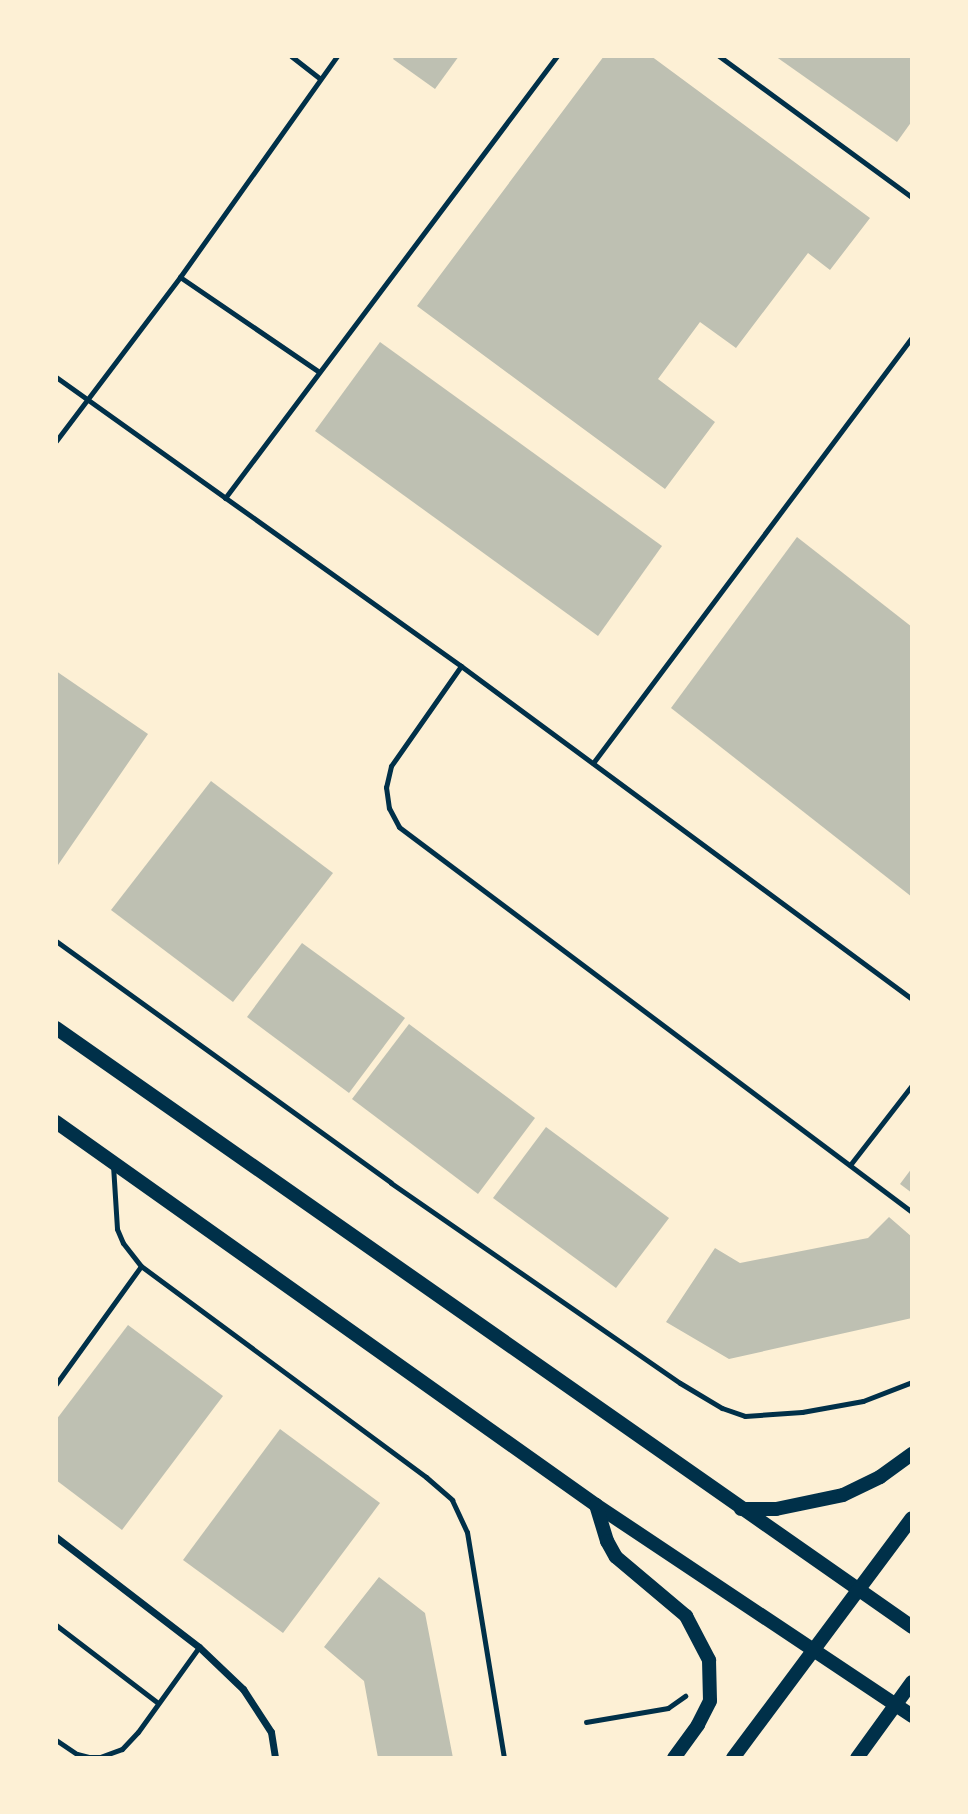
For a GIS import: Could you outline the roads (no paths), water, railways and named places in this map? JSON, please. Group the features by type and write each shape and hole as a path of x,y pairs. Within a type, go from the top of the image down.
{"main road":[{"path":"56,1028 912,1626"},
{"path":"56,1122 596,1505 912,1716"},
{"path":"741,1509 776,1509 843,1494 880,1477 912,1454"},
{"path":"596,1505 607,1541 617,1557 629,1571 686,1616 709,1660 710,1700 698,1725 674,1758"},
{"path":"733,1758 912,1518"},
{"path":"857,1758 912,1682"}],"street":[{"path":"56,1537 199,1647 243,1689 271,1732 275,1758"}],"lane":[{"path":"291,56 320,79"},
{"path":"56,441 180,277 337,56"},
{"path":"225,498 557,56"},
{"path":"719,56 912,197"},
{"path":"180,277 318,371"},
{"path":"593,763 912,337"},
{"path":"56,377 461,666 912,999"},
{"path":"461,666 391,766 386,787 387,798 399,827 912,1212"},
{"path":"56,941 391,1183 680,1383 722,1408 745,1416 802,1412 863,1401 912,1382"},
{"path":"850,1165 912,1085"},
{"path":"113,1161 117,1229 123,1243 141,1266 433,1482 452,1500 467,1532 504,1758"},
{"path":"56,1384 141,1266"},
{"path":"56,1625 158,1703"},
{"path":"56,1740 77,1754 89,1757 111,1754 130,1741 199,1647"}]}
